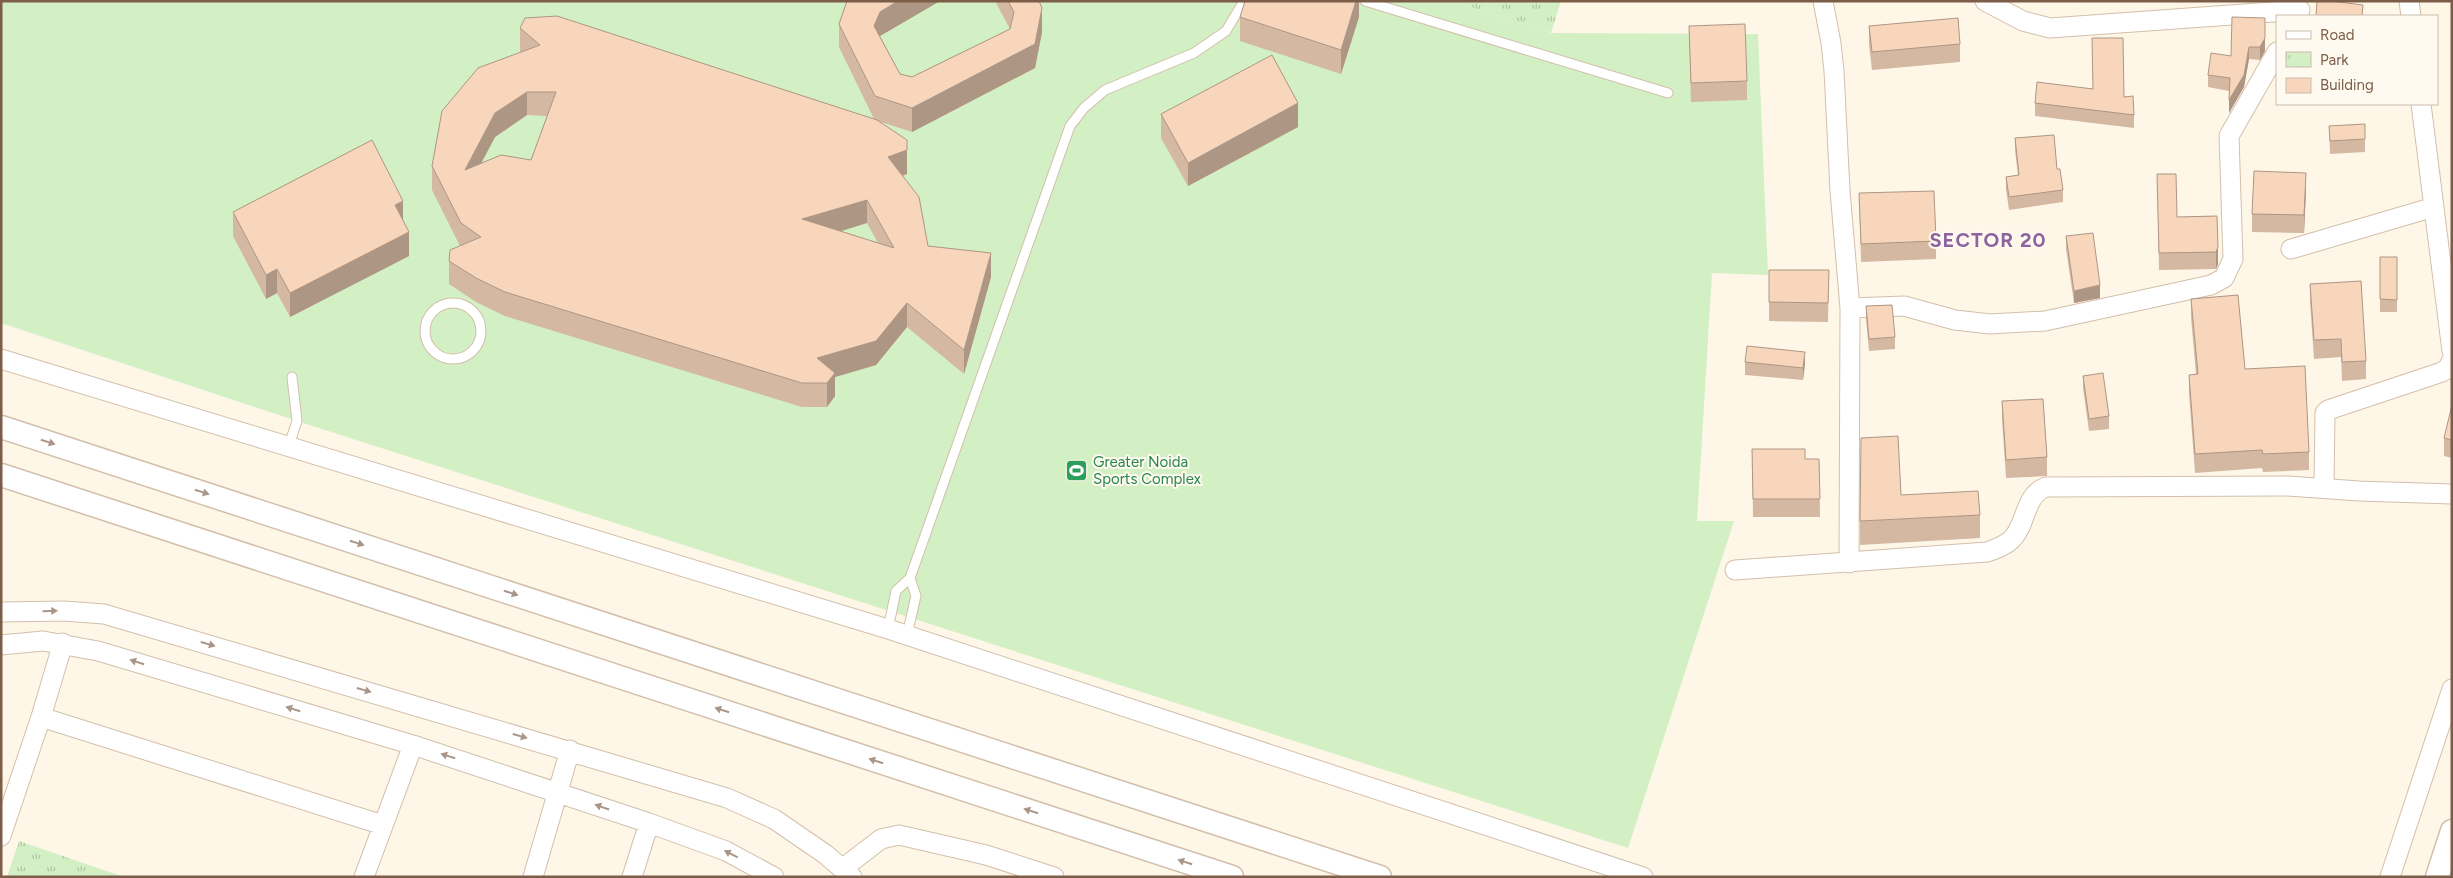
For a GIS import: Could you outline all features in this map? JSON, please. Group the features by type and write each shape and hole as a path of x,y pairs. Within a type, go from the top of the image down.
{"street":[{"path":"1823,1 1832,43 1840,191 1850,308 1849,563"},
{"path":"1985,1 2023,21 2050,28 2301,9"},
{"path":"2409,1 2411,15"},
{"path":"1850,308 1904,306 1955,320 1990,324 2045,322 2212,285 2218,282 2224,278 2233,259 2230,136 2276,54"},
{"path":"2422,105 2452,351"},
{"path":"2291,249 2434,208"},
{"path":"1,359 288,448 888,628 1643,877"},
{"path":"2324,488 2325,413 2328,410 2442,372 2448,368 2452,360"},
{"path":"1,426 1380,877"},
{"path":"1,475 1232,877"},
{"path":"1735,570 1987,552 2003,546 2017,534 2033,496 2039,490 2046,487 2288,486 2452,494"},
{"path":"1,612 64,611 104,614 570,750 727,798 774,819 825,854 847,873 881,839 899,835 986,855 1054,877"},
{"path":"1,644 43,640 98,651 413,745 649,822 726,851 774,877"},
{"path":"1,836 41,717 63,643"},
{"path":"2390,877 2451,694"},
{"path":"41,717 383,826"},
{"path":"364,877 413,745"},
{"path":"534,876 570,750"},
{"path":"632,877 649,822"},
{"path":"2437,877 2452,831"}],"lane":[{"path":"888,628 896,591 910,578 1070,126 1084,108 1105,90 1194,54 1226,31 1244,1"},
{"path":"1364,1 1668,93"},
{"path":"454,302 470,308 476,315 480,323 480,340 469,354 452,359 442,357 428,344 425,325 435,308 454,302"},
{"path":"288,448 297,421 292,377"},
{"path":"907,635 916,596 910,578"}],"green space":[{"name":"Greater Noida Sports Complex","path":"1,1 1452,1 1551,33 1758,34 1768,275 1712,273 1697,521 1734,521 1628,848 297,421 1,323"},
{"path":"1452,1 1561,1 1551,33"},
{"path":"19,841 124,877 7,877"}],"building":[{"path":"847,1 898,1 880,12 874,26 900,74 912,77 1010,29 1014,12 1008,1 1039,1 1042,8 1035,44 912,108 875,96 839,24"},
{"path":"1245,1 1356,1 1341,50 1240,17"},
{"path":"2317,1 2363,5 2362,15 2316,15"},
{"path":"557,16 877,120 907,140 907,150 888,157 919,197 928,246 991,253 964,350 907,303 876,341 817,358 835,373 827,383 802,383 505,292 476,278 449,261 450,250 481,237 461,223 432,166 442,111 478,68 540,45 520,28 525,18","holes":["527,92 556,92 531,160 501,155 465,170 495,113","867,200 894,248 802,219"]},
{"path":"2232,17 2265,18 2265,38 2260,47 2249,47 2244,75 2229,100 2230,78 2208,75 2211,53 2231,56"},
{"path":"1958,18 1960,44 1872,52 1869,26"},
{"path":"1745,24 1747,81 1691,83 1689,26"},
{"path":"2092,38 2123,38 2124,97 2133,96 2134,115 2035,103 2037,82 2093,89"},
{"path":"1272,55 1298,103 1188,163 1161,114"},
{"path":"2365,124 2365,139 2330,141 2329,126"},
{"path":"2054,135 2057,169 2060,169 2063,190 2009,197 2006,177 2019,175 2015,138"},
{"path":"372,140 403,201 395,205 409,232 290,293 277,269 266,275 233,212"},
{"path":"2254,171 2306,173 2304,215 2252,214"},
{"path":"2157,174 2176,174 2177,217 2217,216 2218,247 2216,252 2159,253"},
{"path":"1934,191 1936,241 1861,244 1859,193"},
{"path":"2093,233 2100,285 2074,291 2066,236"},
{"path":"2380,257 2397,257 2397,300 2380,299"},
{"path":"1769,270 1829,270 1828,303 1769,302"},
{"path":"2361,281 2366,361 2342,362 2341,339 2314,340 2310,284"},
{"path":"2238,295 2245,369 2305,366 2309,452 2263,454 2262,450 2195,454 2189,375 2198,374 2191,299"},
{"path":"1892,305 1895,337 1869,339 1866,306"},
{"path":"1747,346 1805,352 1803,368 1745,362"},
{"path":"2103,373 2109,416 2089,419 2083,376"},
{"path":"2043,399 2047,457 2006,460 2002,401"},
{"path":"2452,405 2452,440 2444,438"},
{"path":"1898,436 1901,495 1978,491 1980,515 1860,521 1861,438"},
{"path":"1752,449 1805,449 1805,459 1819,459 1820,499 1753,499"}],"place":[{"name":"Greater Noida Sports Complex","path":"1077,471"}],"district":[{"name":"SECTOR 20","path":"1988,240"}]}
